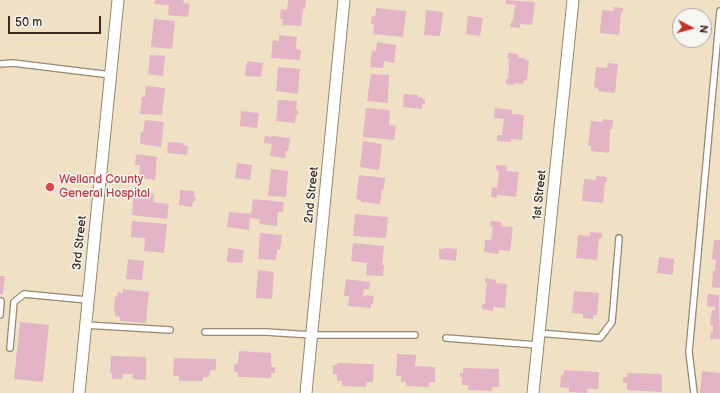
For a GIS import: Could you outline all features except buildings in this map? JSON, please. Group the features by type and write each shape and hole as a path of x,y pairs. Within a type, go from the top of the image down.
{"street":[{"name":"3rd Street","path":"79,393 87,300 118,0"},
{"name":"2nd Street","path":"306,393 344,0"},
{"name":"1st Street","path":"533,393 573,0"}],"lane":[{"path":"694,393 689,352 720,11"},
{"path":"0,64 13,63 111,75"},
{"path":"446,338 600,338 612,322 619,238"},
{"path":"10,348 14,302 24,294 87,300"},
{"path":"0,301 0,315"},
{"path":"85,325 170,330"},
{"path":"205,332 266,332 312,336 415,335"}],"place":[{"name":"Welland County General Hospital","path":"50,187"}]}
